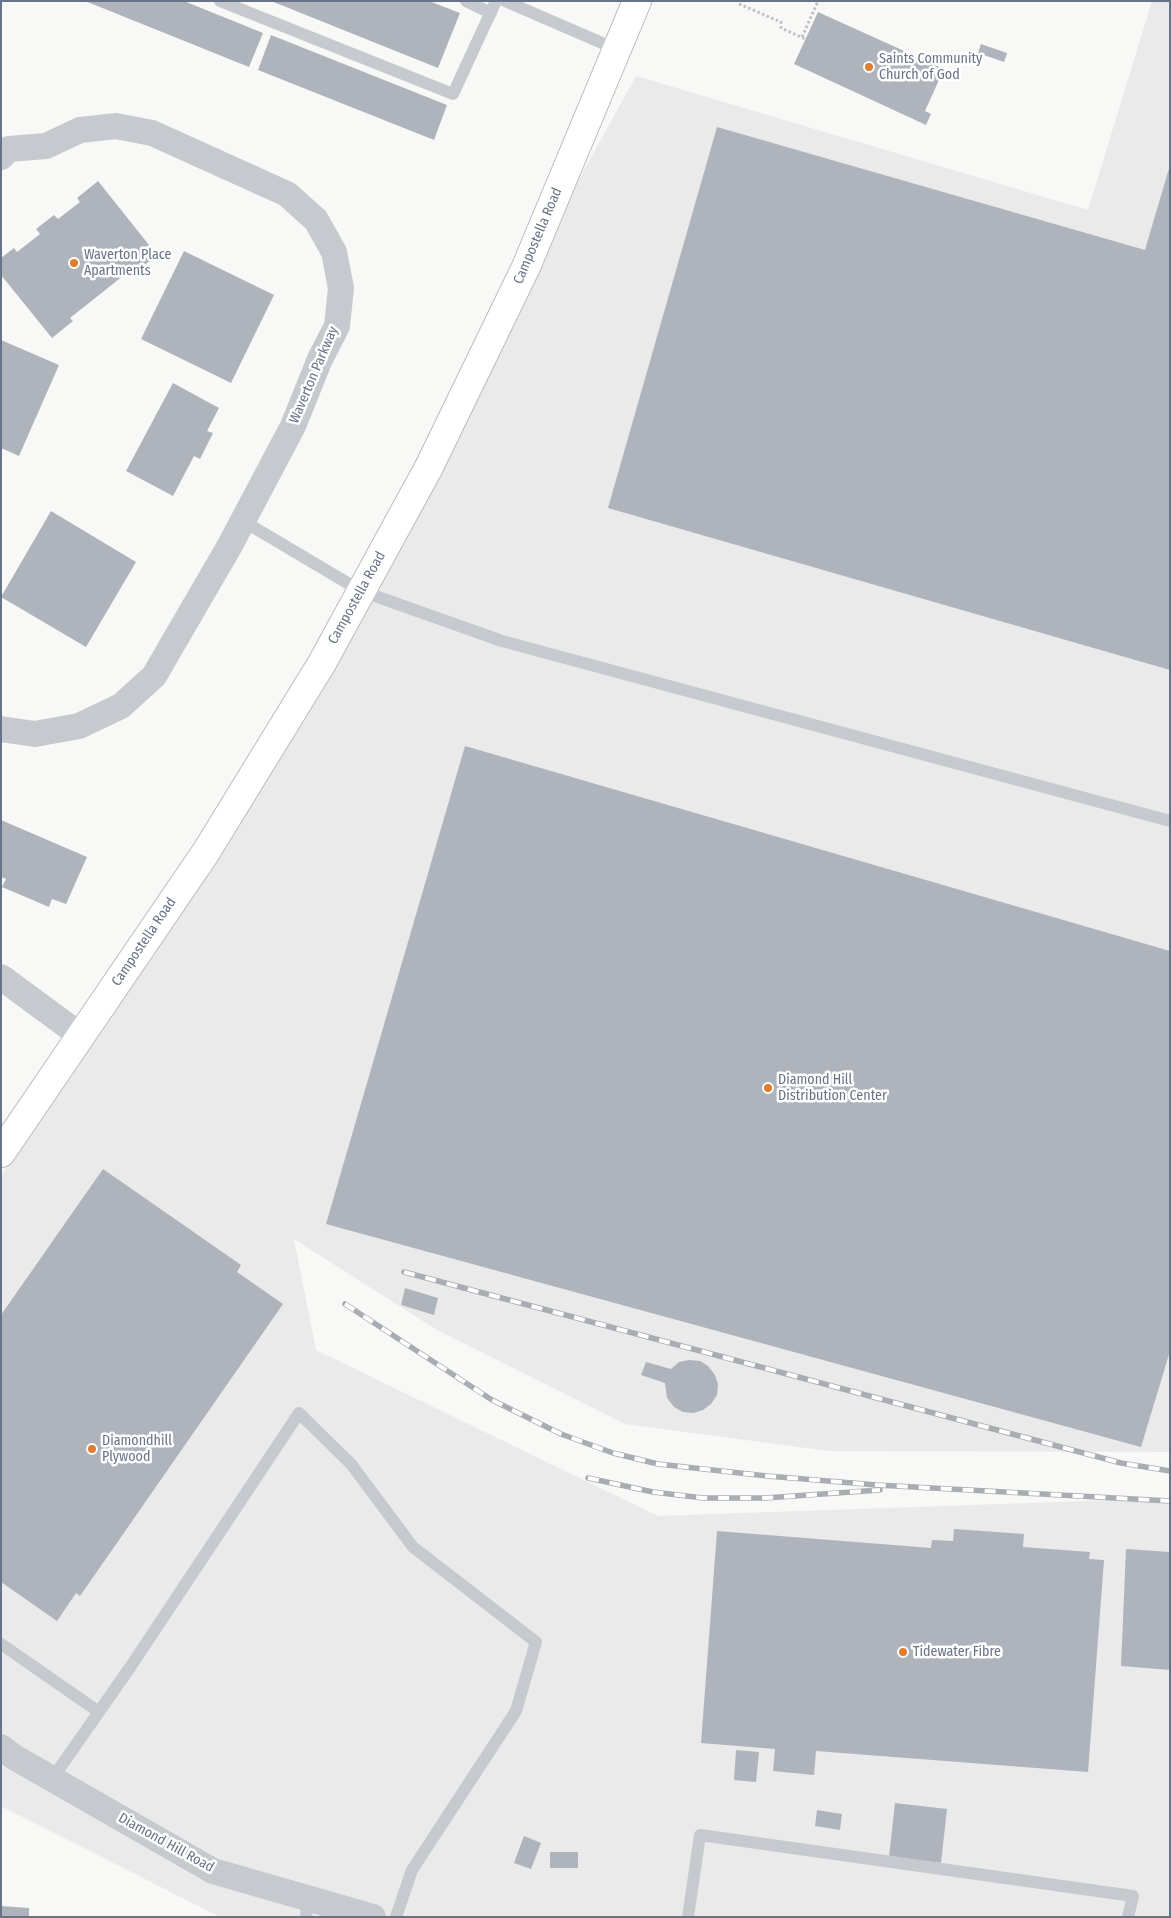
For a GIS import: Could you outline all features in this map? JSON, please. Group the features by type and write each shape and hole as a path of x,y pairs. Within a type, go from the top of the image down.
{"main road":[{"name":"Campostella Road","path":"1,1153 206,852 322,662 429,467 526,266 637,1"}],"street":[{"name":"Waverton Parkway","path":"1,156 9,150 46,146 80,130 116,126 152,133 287,194 316,220 334,252 341,288 337,326 320,359 293,426 243,521 154,676 121,706 79,726 35,734 1,729"},
{"path":"1,977 80,1036"},
{"name":"Diamond Hill Road","path":"1,1747 52,1779 213,1870 307,1907 374,1917"}],"lane":[{"path":"220,1 453,94 496,1"},
{"path":"466,1 491,13"},
{"path":"505,1 616,49"},
{"path":"243,521 361,591 502,641 1170,821"},
{"path":"52,1779 299,1413 352,1464 413,1547 536,1642 516,1711 412,1870 396,1917"},
{"path":"1,1644 99,1712"},
{"path":"688,1917 700,1835 1133,1896 1128,1917"}],"path":[{"path":"739,4 781,22 781,28 804,38 818,1"}],"shaded area":[{"path":"1152,1 1170,1 1170,1452 829,1451 625,1424 437,1330 294,1239 316,1350 658,1516 1170,1498 1170,1917 220,1917 1,1806 1,1177 81,1036 219,831 636,76 1088,210"}],"building":[{"path":"85,1 184,1 263,33 249,67"},
{"path":"271,1 429,1 460,13 438,68"},
{"name":"Saints Community Church of God","path":"818,12 944,69 925,111 931,114 926,125 794,64"},
{"path":"271,35 447,105 434,140 258,70"},
{"path":"981,44 1007,53 1004,62 978,53"},
{"path":"717,127 1145,250 1170,165 1170,670 608,508"},
{"name":"Waverton Place Apartments","path":"98,181 157,255 136,272 133,268 70,318 73,321 52,338 1,275 1,258 14,248 17,252 40,234 36,229 54,215 58,219 80,202 77,198"},
{"path":"184,251 274,295 231,383 141,339"},
{"path":"1,340 59,365 19,456 1,448"},
{"path":"173,383 219,408 207,431 213,433 200,459 194,456 173,496 126,471"},
{"path":"51,511 136,562 86,647 1,597"},
{"name":"Diamond Hill Distribution Center","path":"465,746 1170,951 1170,1351 1141,1447 326,1224"},
{"path":"1,820 87,857 66,904 52,899 49,907 2,887 6,879 1,877"},
{"name":"Diamondhill Plywood","path":"103,1169 241,1265 237,1272 283,1304 80,1596 76,1593 57,1621 1,1582 1,1315"},
{"path":"405,1288 438,1298 434,1315 401,1305"},
{"path":"689,1360 700,1361 708,1366 715,1375 718,1384 717,1395 711,1404 703,1410 693,1413 683,1412 674,1407 667,1398 665,1383 641,1375 646,1362 671,1369 679,1362"},
{"name":"Tidewater Fibre","path":"954,1529 1024,1534 1023,1547 1090,1552 1089,1559 1104,1560 1088,1772 816,1751 814,1775 773,1771 775,1749 701,1743 717,1531 931,1548 932,1540 953,1541"},
{"path":"1126,1549 1170,1552 1170,1670 1121,1666"},
{"path":"736,1750 759,1752 756,1782 734,1780"},
{"path":"895,1803 947,1809 941,1863 889,1857"},
{"path":"817,1810 842,1814 840,1830 815,1826"},
{"path":"524,1836 541,1843 531,1869 514,1863"},
{"path":"550,1852 578,1852 578,1868 550,1868"},
{"path":"1,1906 29,1908 29,1917 1,1917"}],"railway":[{"path":"404,1272 1121,1463 1170,1471"},
{"path":"345,1304 492,1400 561,1434 613,1453 658,1464 767,1476 877,1485 1170,1501"},
{"path":"588,1478 653,1492 703,1498 765,1498 880,1490"}],"place":[{"name":"Saints Community Church of God","path":"869,67"},
{"name":"Waverton Place Apartments","path":"74,263"},
{"name":"Diamond Hill Distribution Center","path":"768,1088"},
{"name":"Diamondhill Plywood","path":"92,1449"},
{"name":"Tidewater Fibre","path":"903,1652"}]}
